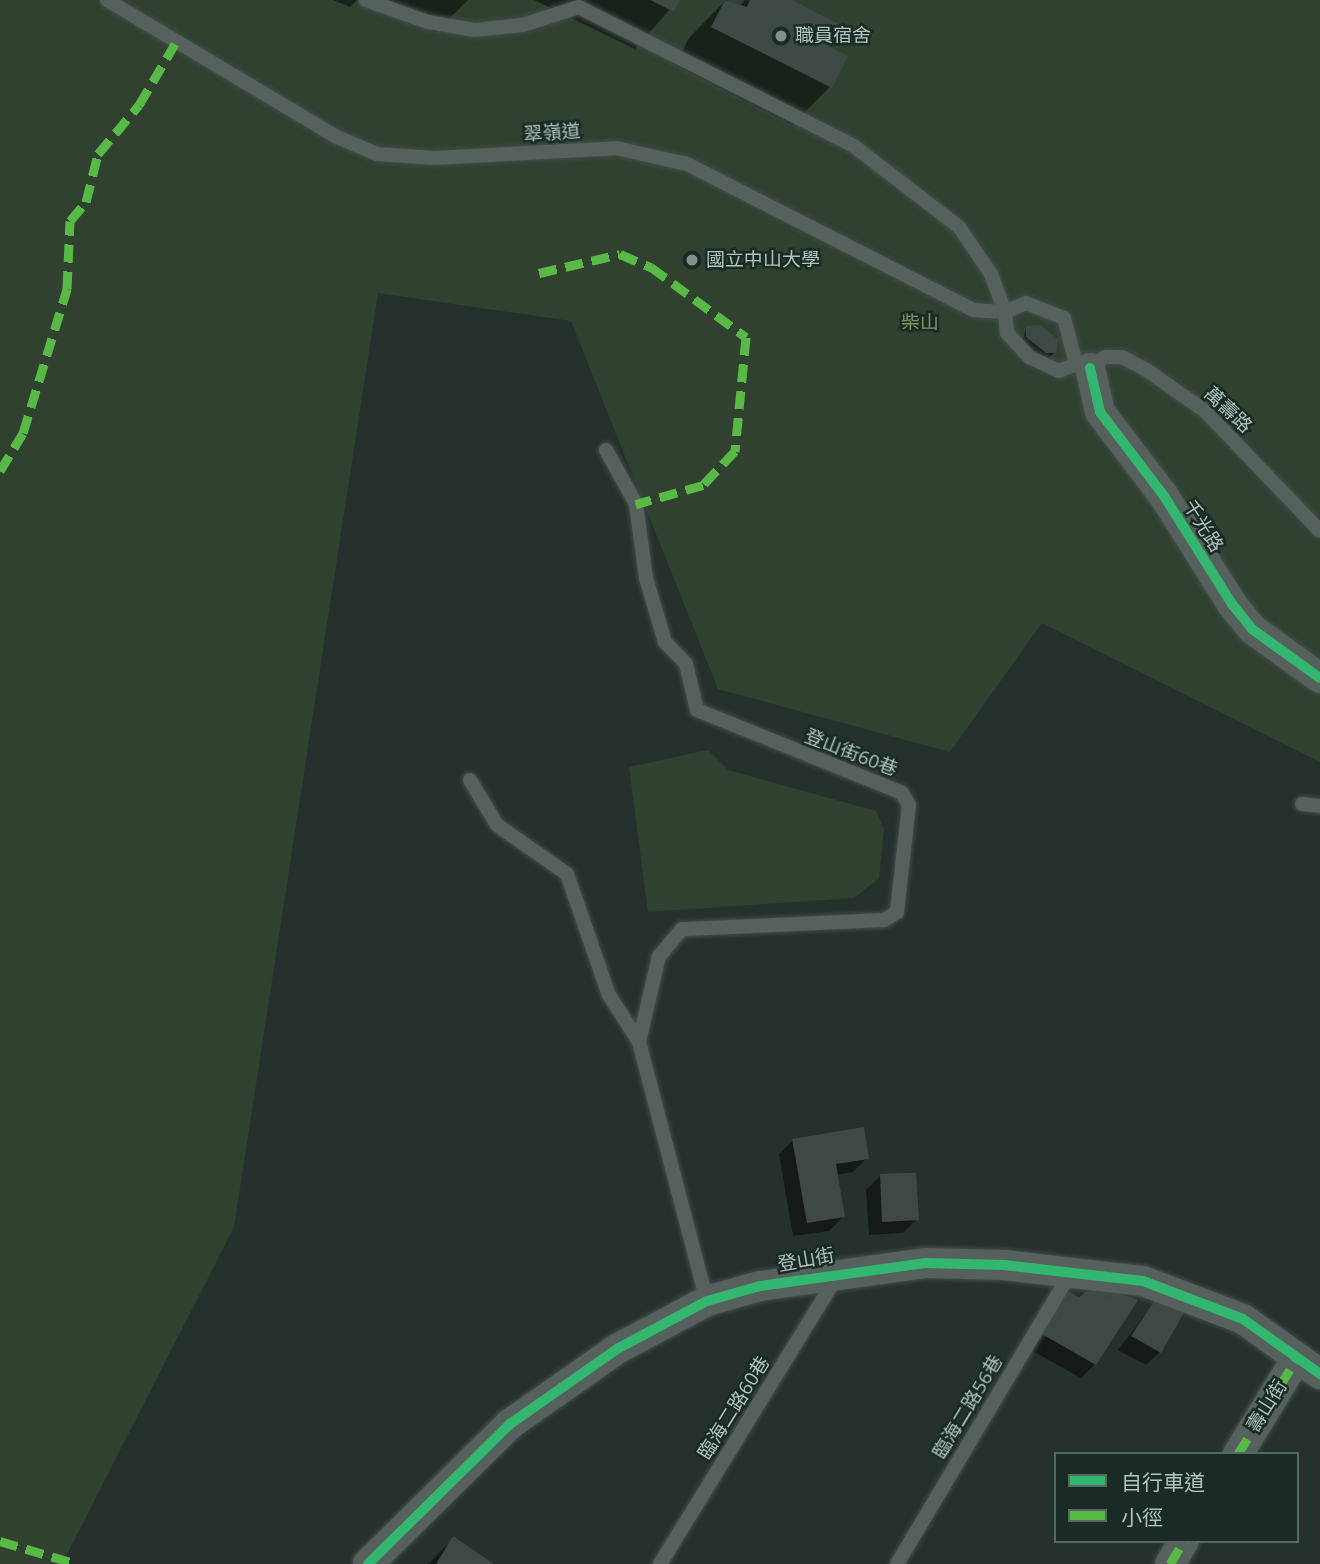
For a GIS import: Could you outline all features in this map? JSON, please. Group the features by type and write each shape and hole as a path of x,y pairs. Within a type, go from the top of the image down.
{"street":[{"name":"千光路","path":"1083,366 1100,412 1164,496 1232,604 1252,629 1320,678"},
{"name":"登山街","path":"368,1564 510,1424 617,1349 707,1301 840,1271 926,1264 1073,1270 1177,1290 1243,1319 1308,1366"},
{"name":"壽山街","path":"1240,1452 1308,1366"},
{"path":"1170,1564 1183,1543"}],"lane":[{"name":"翠嶺道","path":"107,0 326,131 377,155 434,158 616,148 687,164 974,310 1005,312 1026,303 1059,314 1083,366"},
{"name":"萬壽路","path":"366,0 428,22 474,30 523,25 579,7 854,146 959,227 991,274 1005,312 1007,333 1028,357 1059,371 1083,366 1105,357 1122,357 1205,411 1320,531"},
{"name":"登山街60巷","path":"606,450 636,504 646,578 665,642 685,664 697,710 902,793 909,805 897,912 884,920 682,929 659,956 639,1042"},
{"name":"登山街60巷","path":"470,780 497,825 567,874 610,995 639,1042 707,1301"},
{"path":"1302,804 1320,806"},
{"name":"臨海二路56巷","path":"897,1564 1073,1270"},
{"name":"臨海二路60巷","path":"660,1564 840,1271"}],"green space":[{"name":"柴山","path":"0,0 1320,0 1320,762 1042,623 950,752 718,689 571,321 378,293 234,1227 62,1564 0,1564"},
{"path":"708,750 728,770 876,811 884,829 879,878 854,898 648,912 629,767"}],"building":[{"path":"650,0 680,0 674,12"},
{"name":"職員宿舍","path":"725,0 747,7 750,0 792,0 839,24 828,46 848,56 832,88 711,27"},
{"path":"1040,325 1059,340 1056,353 1046,353 1026,337 1026,326"},
{"path":"864,1127 869,1159 836,1164 845,1217 807,1223 792,1139"},
{"path":"916,1173 919,1220 882,1222 880,1174"},
{"path":"1096,1285 1138,1300 1096,1365 1033,1329 1058,1286 1079,1297"},
{"path":"1155,1300 1188,1306 1161,1353 1131,1336"},
{"path":"453,1536 494,1564 436,1564"}],"marked path":[{"path":"0,471 23,433 67,289 70,221 86,202 98,154 139,105 175,44"},
{"path":"539,273 620,254 651,267 746,337 735,451 703,485 636,504"},
{"path":"1239,1452 1297,1358"},
{"path":"0,1541 77,1564"},
{"path":"1170,1564 1183,1543"}],"cycle path":[{"path":"1090,368 1100,412 1164,496 1232,604 1252,629 1320,678"},
{"path":"368,1564 510,1424 617,1349 707,1301 760,1286 926,1263 1004,1265 1143,1281 1243,1319 1320,1374"}],"place":[{"name":"職員宿舍","path":"781,36"},
{"name":"國立中山大學","path":"692,260"}]}
